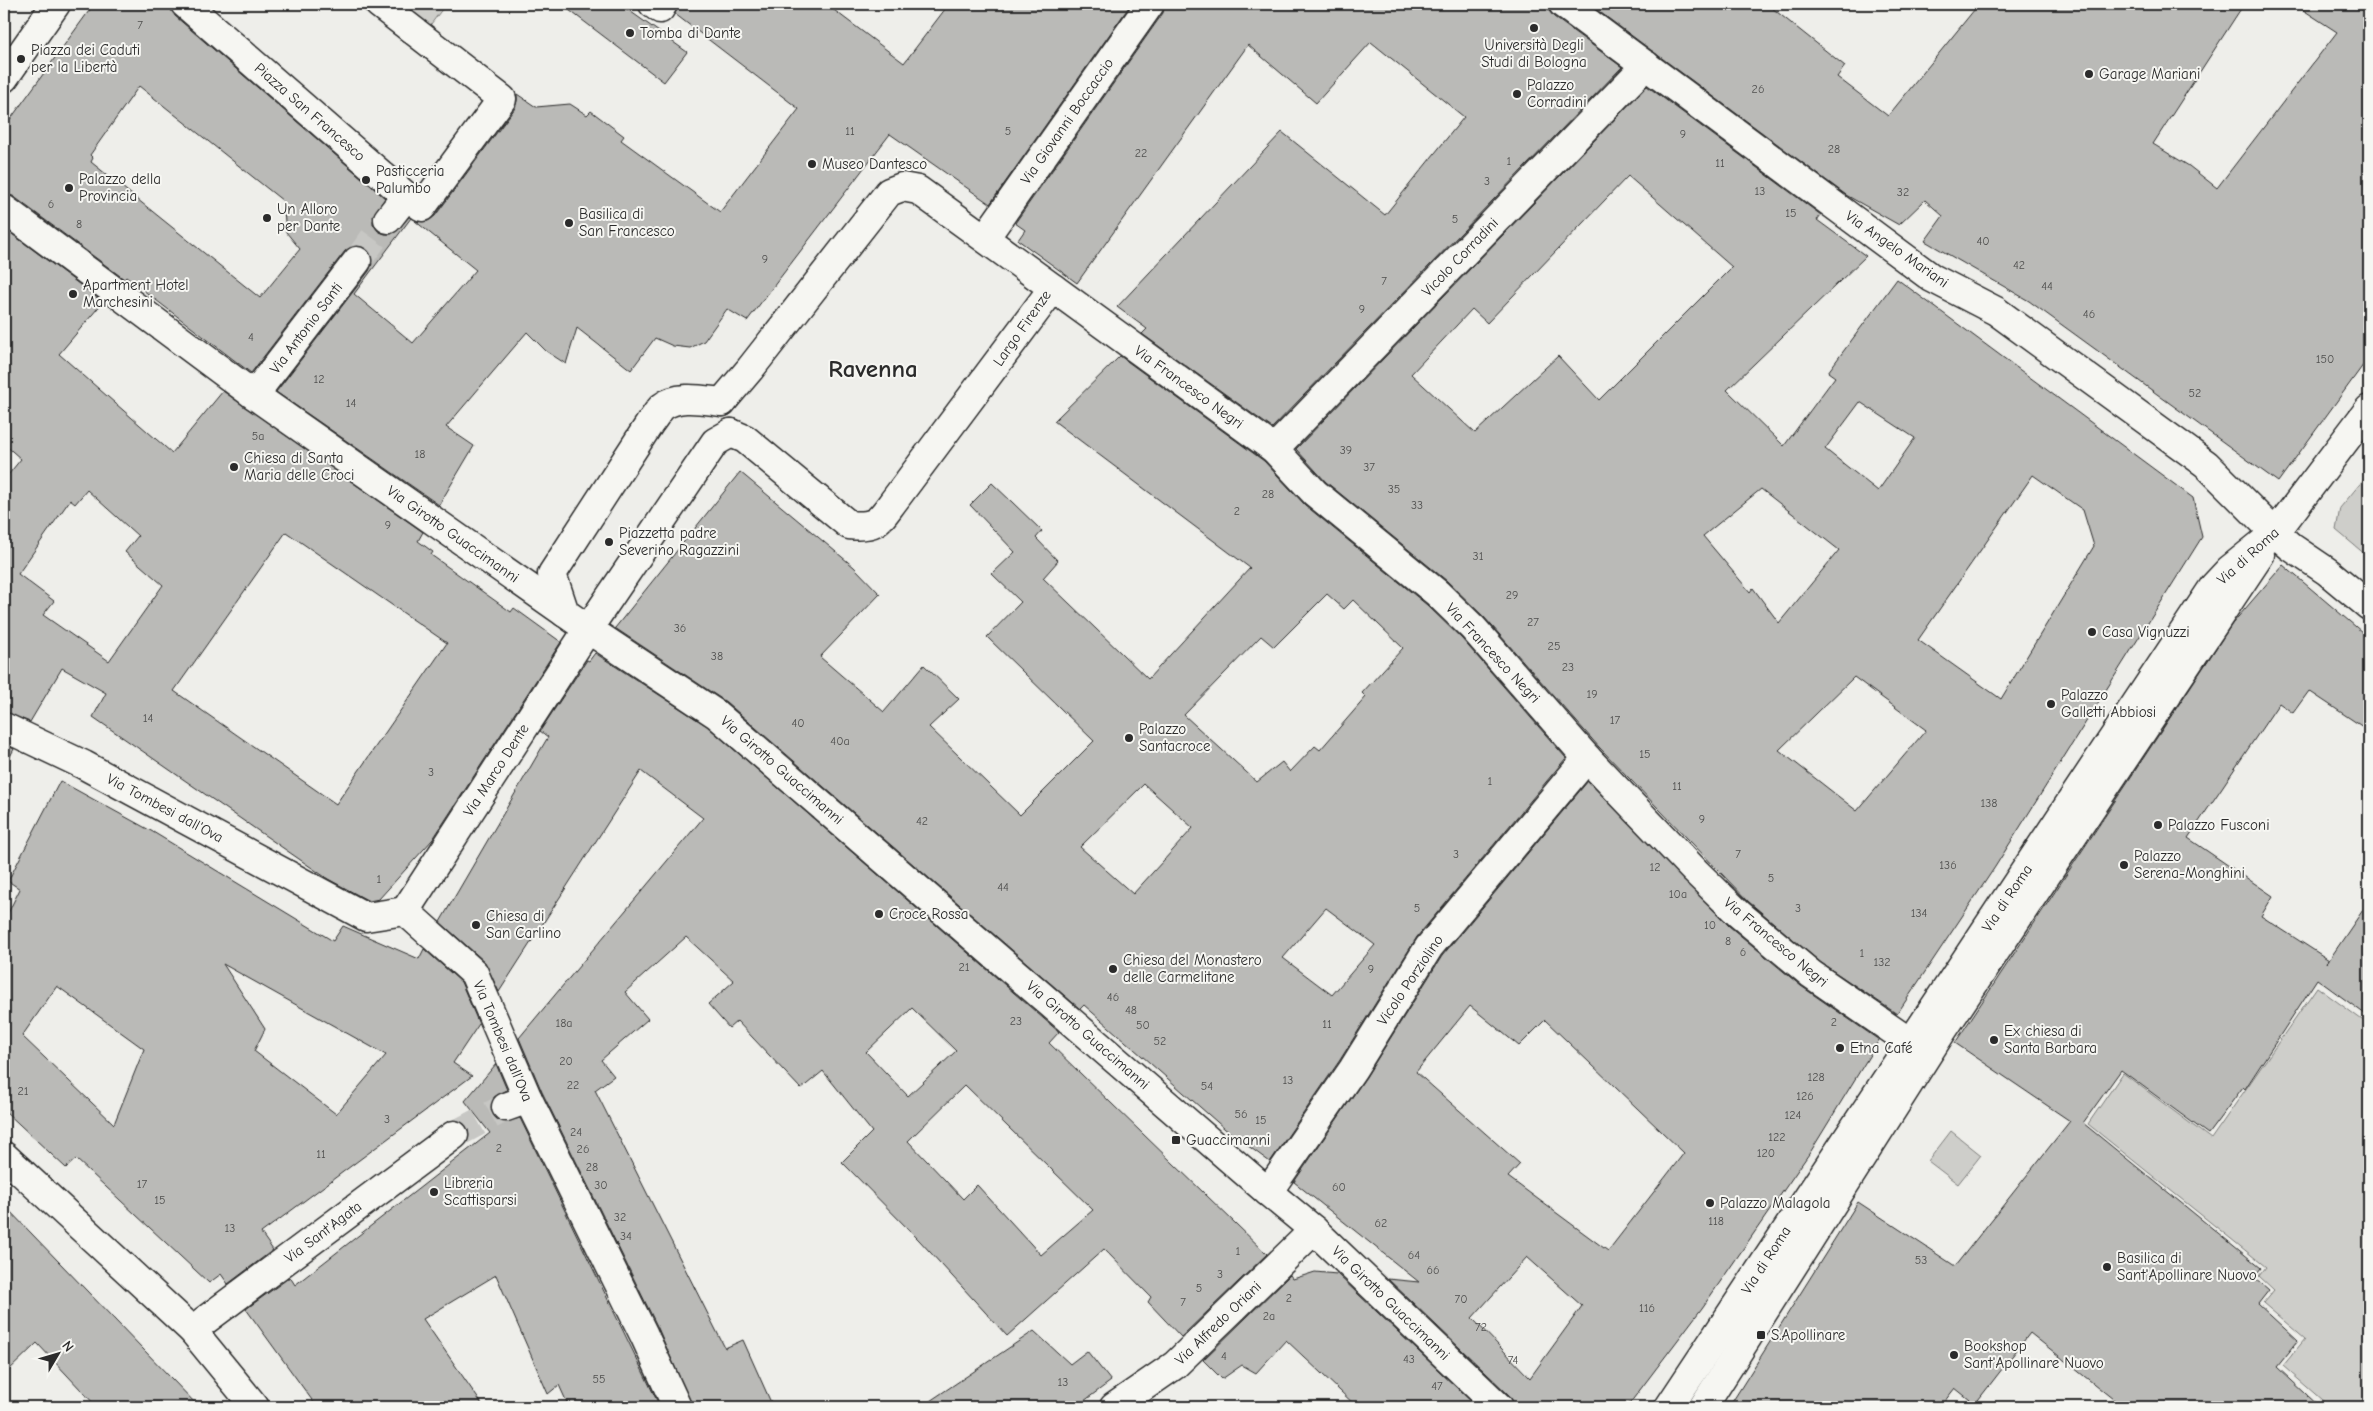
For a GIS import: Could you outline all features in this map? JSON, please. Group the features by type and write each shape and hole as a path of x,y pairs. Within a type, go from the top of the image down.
{"street":[{"path":"4,78 56,4"},
{"name":"Piazza San Francesco","path":"185,4 406,196 422,207 502,99 379,4"},
{"name":"Via Giovanni Boccaccio","path":"985,238 1150,4"},
{"name":"Via Angelo Mariani","path":"1563,4 1932,278 1996,311 2206,464 2291,547 2328,572 2369,606"},
{"name":"Vicolo Corradini","path":"1274,449 1646,65"},
{"name":"Largo Firenze","path":"722,402 889,192 902,187 918,190 1053,288 879,520 866,527 849,525 745,439 731,433"},
{"path":"388,220 406,196"},
{"name":"Via Girotto Guaccimanni","path":"4,209 254,395 565,613 716,714 1314,1230 1499,1407"},
{"name":"Via Antonio Santi","path":"254,395 357,260"},
{"name":"Via Francesco Negri","path":"1053,288 1274,449 1315,493 1437,593 1473,628 1587,758 1695,871 1739,914 1812,974 1911,1043"},
{"path":"565,613 552,574 650,423 663,406 686,398 722,402 731,433 715,442 588,628"},
{"name":"Via di Roma","path":"1669,1407 2214,586 2229,570 2275,533 2369,409"},
{"path":"1703,1407 1944,1030 2275,533"},
{"name":"Via Marco Dente","path":"405,911 588,628"},
{"name":"Via Tombesi dall'Ova","path":"4,727 84,765 366,917 405,911 474,973 517,1103 644,1335 677,1407"},
{"name":"Vicolo Porziolino","path":"1268,1192 1353,1069 1429,947 1587,758"},
{"name":"Via Sant'Agata","path":"192,1330 454,1134"},
{"path":"4,1156 192,1330 255,1407"},
{"name":"Via Alfredo Oriani","path":"1114,1407 1175,1365 1314,1230"}],"shaded area":[{"path":"389,4 446,4 425,32"},
{"path":"2369,473 2369,552 2366,555 2336,530 2340,508"},
{"path":"2317,987 2369,1025 2369,1407 2330,1407 2283,1366 2305,1339 2263,1303 2274,1290 2259,1276 2266,1267 2088,1124 2123,1073 2211,1139"},
{"path":"1951,1131 1981,1155 1958,1184 1928,1161"}],"building":[{"path":"94,4 170,4 175,16 385,198 373,216 373,224 378,231 385,234 393,234 409,217 411,218 354,294 413,343 476,270 415,221 428,221 435,216 515,108 517,94 536,107 570,104 587,115 591,111 624,136 621,140 720,212 799,109 675,14 679,4 826,4 904,63 949,4 1131,4 990,204 890,134 747,321 727,309 704,341 690,348 673,346 655,338 631,370 577,328 566,364 546,351 527,332 446,427 474,446 439,505 276,392 369,271 372,264 372,256 366,248 352,246 345,251 251,373 126,277 124,279 13,196 4,194 4,128","holes":["139,86 283,201 286,232 300,249 260,298 91,162 93,158 90,155"]},
{"path":"561,4 620,4 687,52 664,82"},
{"path":"1165,4 1548,4 1549,11 1554,17 1622,67 1272,428 1142,334 1147,329 1117,307 1282,132 1385,215 1464,117 1371,42 1316,103 1248,45 1077,283 1018,240 1025,230 1015,223 1163,13"},
{"path":"1589,4 1767,4 1845,66 1837,77 1888,116 1979,4 2244,4 2153,144 2189,166 2217,188 2337,32 2294,4 2369,4 2369,357 2278,482 2029,301 1925,241 1943,216 1925,200 1899,225 1846,195"},
{"path":"1647,86 1821,215 1817,220 1866,256 1727,390 1784,446 1835,377 1828,372 1897,279 2193,498 2202,537 1995,867 1897,1014 1820,962 1749,902 1599,747 1484,617 1447,581 1326,482 1296,449","holes":["1628,176 1732,267 1599,400 1558,356 1475,433 1411,374 1472,309 1487,323","1860,402 1915,438 1878,491 1825,449","2033,475 2083,510 2094,546 2001,699 1918,640","1761,489 1839,550 1779,623 1753,588 1750,592 1703,536","1854,677 1926,730 1857,811 1779,750"]},
{"path":"4,228 103,302 59,354 172,453 223,391 423,532 418,541 433,552 431,555 511,612 514,608 561,642 433,839 379,899 369,901 328,879 93,717 106,693 62,668 30,722 4,712 4,480 21,459 4,444","holes":["87,490 138,536 125,552 163,585 109,661 43,615 54,601 18,574 70,500 75,504","286,532 447,643 336,804 174,691"]},
{"path":"1120,356 1264,461 1305,505 1427,605 1462,639 1566,758 1417,937 1340,1060 1270,1162 1225,1129 1084,1005 1080,1009 726,702 615,628 740,472 854,567 880,594 820,657 884,712 924,665 959,699 929,727 1020,815 1094,741 987,637 1021,602 992,574 1015,552 970,505 992,483 1042,531 1036,538 1058,561 1043,578 1148,679 1250,568 1054,421","holes":["1327,594 1344,609 1353,600 1403,648 1362,693 1366,697 1320,750 1315,746 1290,772 1282,762 1257,782 1184,715 1261,636 1274,647","1144,784 1193,828 1133,894 1080,847","1326,908 1375,945 1332,995 1283,958"]},
{"path":"2283,565 2369,638 2369,731 2309,691 2293,713 2279,703 2188,838 2273,896 2261,916 2329,960 2327,963 2369,901 2369,1017 2317,979 2245,1089 2243,1087 2208,1134 2121,1070 2083,1123 2261,1268 2254,1277 2269,1290 2258,1304 2298,1341 2277,1367 2320,1407 2123,1407 2030,1333 1975,1404 1955,1388 1940,1407 1729,1407 1858,1202 1955,1266 2070,1121 1955,1043 2232,624"},
{"path":"595,653 707,726 1059,1032 1049,1043 1267,1254 1181,1337 1148,1302 1151,1297 1104,1249 1007,1336 919,1240 842,1162 872,1132 823,1071 801,1089 737,1021 729,1028 708,1004 734,981 686,937 625,992 648,1019 601,1060 614,1076 595,1090 725,1348 743,1340 773,1407 692,1407 658,1328 542,1092 519,1038 703,818 641,771 499,992 485,962 440,922 548,737 540,731 587,660 589,661","holes":["912,1008 956,1051 908,1096 866,1052","965,1085 1093,1210 1041,1255 977,1185 963,1199 908,1141"]},
{"path":"4,744 14,749 4,768"},
{"path":"60,781 153,832 333,941 343,926 419,959 424,949 461,982 479,1024 453,1063 472,1076 261,1233 273,1250 228,1284 221,1274 209,1283 76,1159 66,1168 4,1110 4,921 20,889 8,881","holes":["223,964 386,1055 336,1114 254,1051 265,1029","57,986 144,1049 114,1124 22,1036"]},
{"path":"1588,781 1729,926 1801,986 1879,1040 1811,1151 1702,1308 1627,1407 1514,1407 1510,1396 1388,1279 1419,1282 1294,1182 1366,1077 1442,956","holes":["1470,1006 1519,1046 1545,1020 1684,1153 1608,1251 1508,1177 1520,1164 1416,1072","1527,1257 1582,1306 1530,1378 1472,1318"]},
{"path":"496,1064 507,1090 494,1097 491,1105 492,1113 496,1119 503,1122 520,1118 660,1407 569,1407 559,1385 548,1394 496,1275 423,1319 484,1407 317,1407 246,1309 290,1277 295,1285 490,1133 465,1101"},
{"path":"4,1205 199,1407 97,1407 37,1343 4,1375"},
{"path":"1315,1272 1337,1274 1477,1407 1357,1407 1286,1340 1256,1373 1242,1365 1222,1379 1203,1360 1290,1275 1293,1279"},
{"path":"1034,1331 1070,1364 1087,1351 1111,1381 1076,1407 921,1407"}],"tunnel":[{"path":"357,261 388,219"},
{"path":"454,1135 506,1107"}],"place":[{"name":"Università Degli Studi di Bologna","path":"1534,28"},
{"name":"Tomba di Dante","path":"630,33"},
{"name":"Piazza dei Caduti per la Libertà","path":"21,59"},
{"name":"Garage Mariani","path":"2089,74"},
{"name":"Palazzo Corradini","path":"1517,94"},
{"name":"Museo Dantesco","path":"812,164"},
{"name":"Pasticceria Palumbo","path":"366,180"},
{"name":"Palazzo della Provincia","path":"69,188"},
{"name":"Un Alloro per Dante","path":"267,218"},
{"name":"Basilica di San Francesco","path":"569,223"},
{"name":"Apartment Hotel Marchesini","path":"73,294"},
{"name":"Chiesa di Santa Maria delle Croci","path":"234,467"},
{"name":"Piazzetta padre Severino Ragazzini","path":"609,542"},
{"name":"Casa Vignuzzi","path":"2092,632"},
{"name":"Palazzo Galletti Abbiosi","path":"2051,704"},
{"name":"Palazzo Santacroce","path":"1129,738"},
{"name":"Palazzo Fusconi","path":"2158,825"},
{"name":"Palazzo Serena-Monghini","path":"2124,865"},
{"name":"Croce Rossa","path":"879,914"},
{"name":"Chiesa di San Carlino","path":"476,925"},
{"name":"Chiesa del Monastero delle Carmelitane","path":"1113,969"},
{"name":"Ex chiesa di Santa Barbara","path":"1994,1040"},
{"name":"Etna Café","path":"1840,1048"},
{"name":"Guaccimanni","path":"1176,1140"},
{"name":"Libreria Scattisparsi","path":"434,1192"},
{"name":"Palazzo Malagola","path":"1710,1203"},
{"name":"Basilica di Sant'Apollinare Nuovo","path":"2107,1267"},
{"name":"S.Apollinare","path":"1761,1335"},
{"name":"Bookshop Sant'Apollinare Nuovo","path":"1954,1355"}],"district":[{"name":"Ravenna","path":"873,368"}]}
